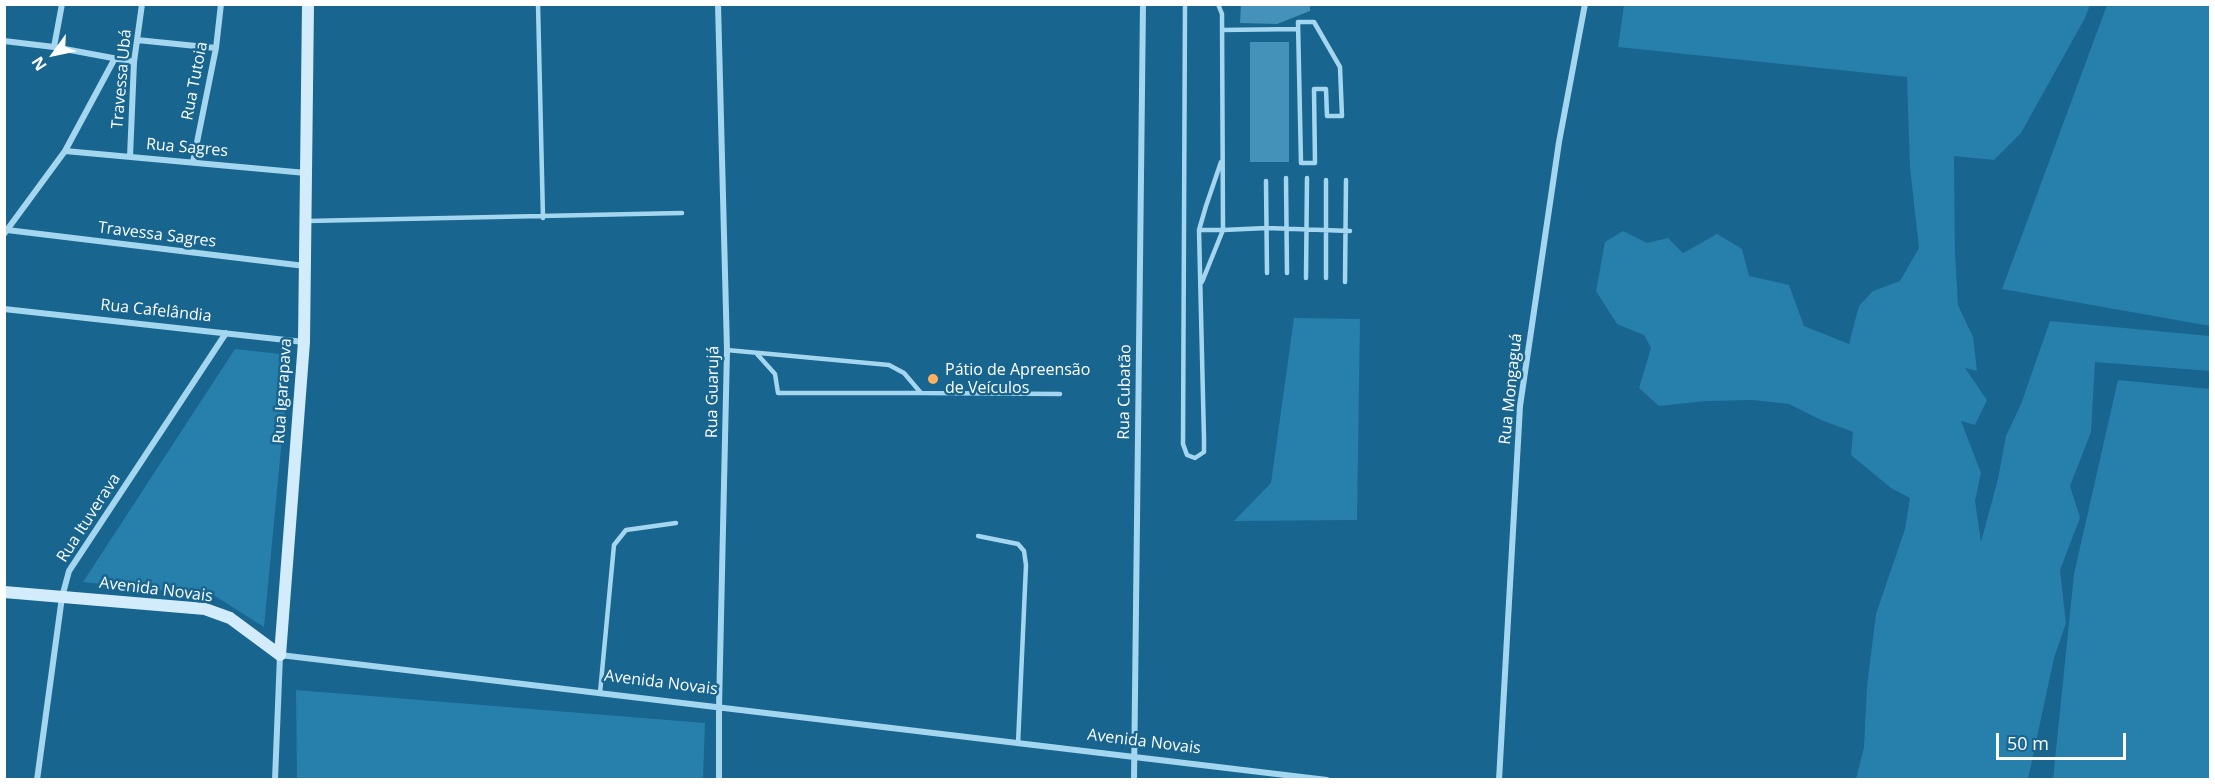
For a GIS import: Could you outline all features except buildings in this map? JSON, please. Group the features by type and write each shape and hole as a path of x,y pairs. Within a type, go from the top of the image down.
{"street":[{"path":"54,47 62,4"},
{"name":"Travessa Ubá","path":"130,157 134,62 142,4"},
{"name":"Rua Tutoia","path":"193,162 216,48 221,4"},
{"name":"Rua Igarapava","path":"275,780 280,655 304,342 308,4"},
{"name":"Rua Guarujá","path":"718,4 727,350 718,707 719,780"},
{"name":"Rua Cubatão","path":"1134,780 1143,4"},
{"name":"Rua Mongaguá","path":"1500,780 1520,406 1559,142 1585,4"},
{"path":"137,40 216,48"},
{"path":"4,41 54,47 134,62"},
{"path":"6,232 65,151 114,60"},
{"name":"Rua Sagres","path":"65,151 307,173"},
{"name":"Travessa Sagres","path":"6,232 305,267"},
{"name":"Rua Cafelândia","path":"4,309 304,342"},
{"name":"Rua Ituverava","path":"37,780 62,597 69,571 226,333"},
{"name":"Avenida Novais","path":"4,592 205,609 230,618 255,634 280,655 1327,780"}],"lane":[{"path":"538,4 543,218"},
{"path":"1185,4 1183,444 1187,455 1196,458 1204,452 1199,230 1224,156"},
{"path":"1201,285 1223,230 1222,14 1218,4"},
{"path":"1299,22 1314,22 1341,68 1341,116 1327,117 1326,89 1314,89 1315,163 1301,163 1299,29 1299,22"},
{"path":"1222,30 1299,29"},
{"path":"1286,178 1287,273"},
{"path":"1306,278 1307,178"},
{"path":"1326,180 1326,278"},
{"path":"1345,282 1346,180"},
{"path":"1266,181 1267,273"},
{"path":"307,220 543,218 682,213"},
{"path":"1199,230 1267,228 1347,231"},
{"path":"727,350 889,365 904,373 921,393"},
{"path":"757,353 775,374 778,393 1060,394"},
{"path":"600,693 614,545 626,530 676,523"},
{"path":"978,536 1018,544 1024,551 1026,565 1018,744"}],"shaded area":[{"path":"1624,5 2090,5 2021,133 1994,160 1954,156 1958,305 1973,337 1977,371 1965,368 1987,400 1975,425 1961,421 1981,473 1975,501 1981,542 1998,479 2006,436 2021,404 2050,321 2210,336 2210,371 2095,362 2091,432 2070,486 2080,518 2060,570 2066,623 2054,658 2028,779 1856,779 1864,747 1867,686 1876,614 1905,529 1910,498 1891,488 1851,455 1853,432 1821,420 1789,404 1752,400 1706,401 1659,406 1639,388 1651,348 1644,335 1617,324 1596,291 1605,242 1623,231 1647,243 1668,238 1683,253 1717,234 1742,249 1749,276 1789,285 1804,326 1849,344 1859,306 1873,291 1900,281 1919,248 1910,167 1907,77 1618,47"},
{"path":"2107,5 2210,5 2210,326 2002,289"},
{"path":"1294,318 1360,319 1357,520 1234,521 1271,483"},
{"path":"235,349 290,355 264,627 215,596 83,582"},
{"path":"2118,380 2210,389 2210,779 2053,779 2074,574"},
{"path":"296,690 705,723 703,779 297,779"}],"place":[{"name":"Pátio de Apreensão de Veículos","path":"933,379"}]}
